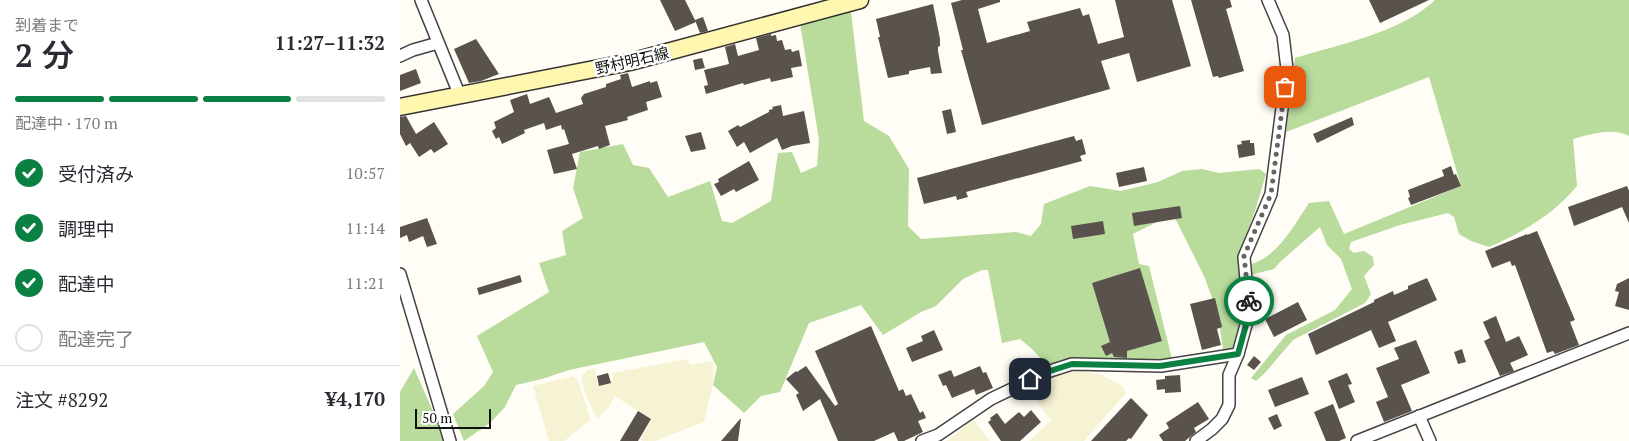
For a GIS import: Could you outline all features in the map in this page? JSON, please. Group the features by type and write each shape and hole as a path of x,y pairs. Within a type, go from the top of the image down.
{"main road":[{"name":"野村明石線","path":"400,107 630,62 860,0"}],"street":[{"path":"421,0 460,96"},
{"path":"1196,441 1222,420 1229,405 1229,375 1238,354 1249,314 1244,256 1271,194 1287,69 1283,35 1268,0"},
{"path":"400,56 412,50 438,43"},
{"path":"400,274 450,441"},
{"path":"1357,441 1629,333"},
{"path":"922,441 938,435 991,398 1047,372 1072,364 1160,366 1238,354"},
{"path":"1419,416 1430,441"}],"shaded area":[{"path":"688,359 690,365 713,361 712,388 704,422 655,441 642,441 641,437 652,420 615,396 609,407 597,419 587,398 582,381 582,377 587,370 595,368 598,384 613,381 612,373"},
{"path":"1080,371 1102,375 1122,386 1126,393 1084,441 1029,441 1051,421 1029,389 1058,375"},
{"path":"573,376 578,381 591,420 564,441 549,441 533,386"},
{"path":"973,419 990,441 946,441 955,435"}],"green space":[{"path":"1435,0 1629,0 1629,136 1622,133 1609,132 1594,133 1573,139 1577,186 1558,206 1537,222 1489,247 1471,241 1459,234 1454,217 1448,213 1400,225 1351,242 1349,249 1354,253 1364,251 1373,257 1374,265 1364,276 1371,294 1365,303 1293,340 1256,381 1251,378 1286,335 1335,310 1352,289 1341,259 1327,245 1320,227 1274,269 1250,275 1252,264 1262,260 1278,247 1309,203 1329,201 1344,234 1461,186 1429,77 1286,132 1295,58 1387,29 1405,21"},
{"path":"851,12 864,121 889,136 909,169 908,226 921,239 1016,232 1031,236 1041,224 1044,204 1090,186 1121,191 1158,182 1182,171 1202,169 1219,173 1259,169 1266,174 1255,211 1238,256 1240,300 1245,321 1237,352 1223,350 1218,314 1204,276 1173,214 1133,234 1139,264 1149,266 1172,359 1162,363 1080,359 1046,364 1020,339 1002,343 988,270 982,270 963,279 936,306 921,312 883,335 861,305 809,323 780,392 761,396 744,413 713,385 717,367 704,342 569,370 516,385 505,407 490,423 464,441 453,414 484,386 493,372 477,336 549,292 539,263 566,255 562,231 583,218 573,188 580,152 623,144 633,165 649,168 668,197 710,181 722,221 732,223 771,201 778,153 792,152 801,173 817,166 819,140 800,23"},
{"path":"414,368 446,441 400,441 400,392"}],"building":[{"path":"660,0 685,0 696,22 675,31"},
{"path":"962,0 1000,0 1000,2 978,9 987,43 1030,31 1027,22 1080,8 1083,16 1089,14 1098,44 1124,37 1115,0 1172,0 1191,66 1137,82 1129,53 1101,61 1110,89 982,125 961,50 963,50 951,3"},
{"path":"1191,0 1230,0 1232,7 1226,9 1244,71 1219,78 1218,76 1213,77"},
{"path":"1369,0 1429,0 1380,23"},
{"path":"933,4 940,39 938,51 942,73 931,74 930,67 888,78 878,37 880,37 876,19"},
{"path":"703,17 708,31 700,33 695,20"},
{"path":"771,34 771,36 776,35 777,41 782,40 785,50 791,49 792,52 799,50 802,66 791,68 793,77 771,82 770,78 744,85 743,83 706,94 704,86 708,85 704,70 729,64 725,47 735,44 738,56 759,50 756,38"},
{"path":"476,39 499,74 481,81 469,83 454,49"},
{"path":"702,58 705,68 695,70 693,60"},
{"path":"416,69 421,83 400,91 400,75"},
{"path":"628,73 632,87 650,81 650,83 657,81 662,97 646,102 648,110 627,117 628,120 605,126 610,145 599,149 598,146 572,154 577,169 554,174 547,150 569,144 561,125 546,130 544,123 524,130 525,133 502,144 499,137 496,139 492,131 496,128 494,122 514,112 510,100 527,94 530,104 549,97 556,113 583,104 581,98 584,94 606,87 606,84 621,79 620,75"},
{"path":"781,105 783,116 804,111 810,143 782,150 777,138 750,153 744,142 737,147 728,131 769,112 769,110 773,109 772,107"},
{"path":"951,109 956,132 947,134 942,111"},
{"path":"406,116 416,134 434,122 448,144 434,153 431,149 419,157 410,143 406,146 400,134 400,117"},
{"path":"1352,117 1354,125 1317,143 1313,134"},
{"path":"701,132 706,149 691,152 685,136"},
{"path":"1074,136 1076,141 1082,139 1086,154 1080,156 1082,161 966,192 968,197 957,200 956,196 924,204 917,178"},
{"path":"1250,140 1250,143 1254,143 1255,155 1239,158 1237,145 1242,144 1241,141"},
{"path":"749,161 759,180 736,192 734,189 721,196 714,184 719,182 718,179"},
{"path":"1451,166 1461,186 1411,205 1408,198 1410,197 1408,190 1444,176 1442,170"},
{"path":"1144,167 1147,181 1119,187 1116,173"},
{"path":"1627,186 1629,191 1629,223 1622,207 1574,226 1568,207"},
{"path":"1180,206 1182,218 1134,226 1132,213"},
{"path":"427,218 437,244 427,247 423,236 409,242 407,235 400,238 400,227"},
{"path":"1103,221 1105,234 1073,239 1071,226"},
{"path":"1537,231 1575,320 1570,322 1579,345 1555,354 1553,351 1547,353 1515,265 1512,266 1510,261 1492,268 1485,251"},
{"path":"1140,268 1162,341 1127,351 1127,358 1114,357 1112,353 1106,356 1101,346 1110,342 1092,283"},
{"path":"520,275 522,282 479,295 477,288"},
{"path":"1427,278 1437,300 1388,322 1396,341 1379,348 1371,330 1316,355 1308,334 1393,291 1394,295 1408,289 1408,286"},
{"path":"1629,278 1629,310 1615,306 1619,292 1615,291 1617,284"},
{"path":"1215,298 1222,327 1217,329 1221,345 1202,350 1190,304"},
{"path":"1298,302 1307,320 1274,337 1265,319"},
{"path":"1496,316 1506,342 1519,336 1528,355 1510,363 1514,371 1500,376 1484,341 1490,338 1483,322"},
{"path":"871,326 899,391 903,389 906,396 911,394 920,413 923,411 926,418 918,421 923,432 904,441 898,441 894,432 874,441 838,441 820,399 803,411 796,395 799,393 786,379 806,366 835,406 838,404 815,351"},
{"path":"934,330 943,350 912,362 906,348 923,341 921,336"},
{"path":"1416,340 1430,373 1401,385 1412,411 1384,422 1376,402 1388,397 1376,368 1399,359 1394,348"},
{"path":"1462,349 1466,362 1458,364 1454,352"},
{"path":"1254,356 1261,362 1254,370 1247,365"},
{"path":"980,366 983,373 986,372 993,388 976,395 974,389 952,398 946,385 943,386 938,375 951,370 954,377"},
{"path":"608,373 611,383 599,386 597,376"},
{"path":"1347,373 1352,384 1348,385 1355,402 1339,409 1328,381"},
{"path":"1180,375 1181,392 1165,393 1165,389 1157,390 1156,380 1165,379 1165,376"},
{"path":"1302,377 1309,394 1275,407 1268,390"},
{"path":"1131,398 1148,415 1131,439 1129,438 1126,441 1091,441"},
{"path":"1198,402 1209,419 1194,428 1196,432 1185,441 1163,441 1159,435 1169,428 1166,423"},
{"path":"1333,404 1346,438 1339,441 1326,441 1314,412"},
{"path":"1031,410 1041,422 1020,441 1001,441 988,422 997,413 1005,424 1019,412 1024,417"},
{"path":"638,411 651,419 638,441 620,441"},
{"path":"1277,414 1282,426 1274,430 1268,418"},
{"path":"741,418 738,441 721,441"}],"way so far":[{"path":"1249,301 1244,256 1271,194 1285,87"}],"route":[{"path":"1030,379 1072,364 1160,366 1238,354 1249,314 1249,301"}]}
